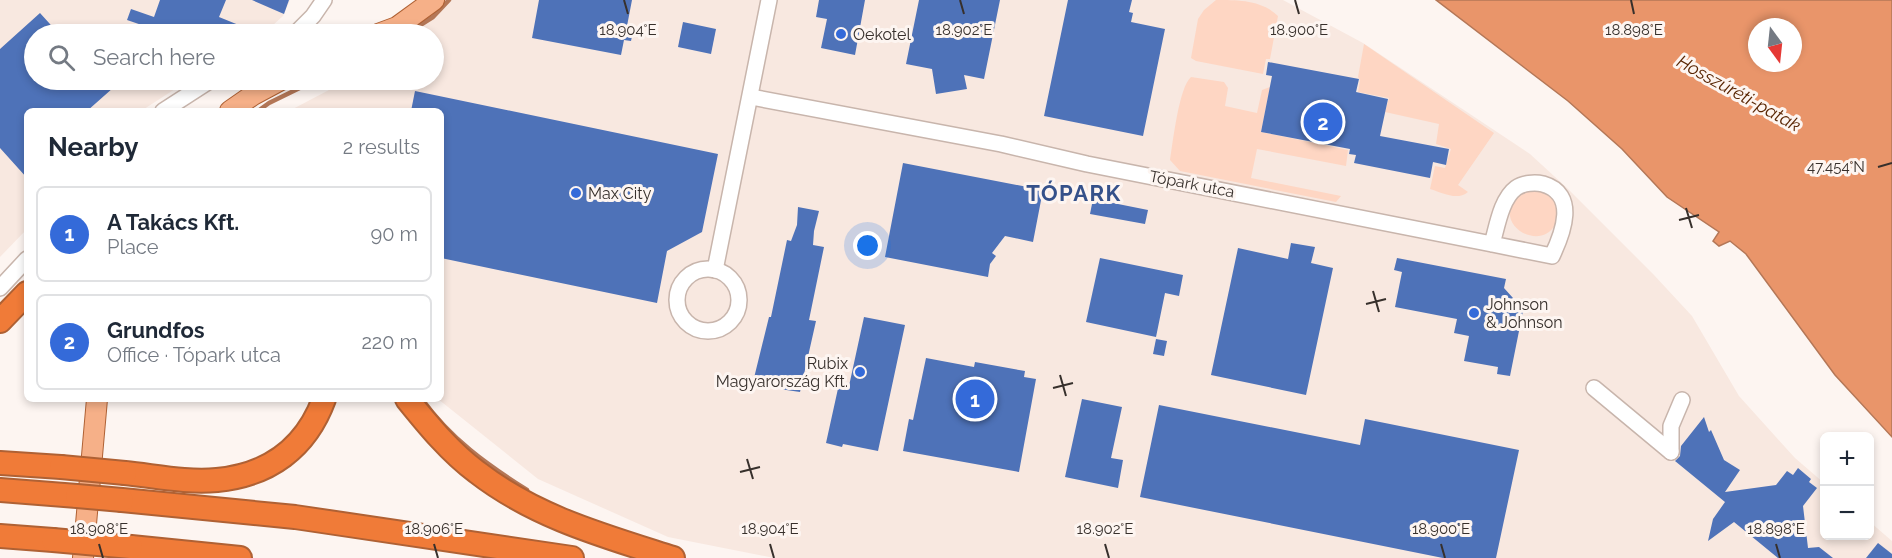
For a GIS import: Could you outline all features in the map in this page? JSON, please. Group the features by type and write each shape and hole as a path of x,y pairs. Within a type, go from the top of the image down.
{"highway":[{"path":"0,321 24,295"},
{"path":"0,463 216,480 251,473 268,466 295,447 307,434 323,402"},
{"path":"409,402 435,434 498,488 524,503 585,530 674,558"},
{"path":"0,490 295,517 572,558"},
{"path":"0,536 240,558"},
{"path":"157,549 203,558"}],"main road":[{"path":"384,24 407,8 413,0"},
{"path":"401,24 434,0"},
{"path":"234,108 262,90"},
{"path":"83,558 97,402"}],"street":[{"path":"305,24 324,0"},
{"path":"715,270 769,0"},
{"path":"168,108 196,90"},
{"name":"Tópark utca","path":"751,97 1000,144 1097,166 1552,256 1564,225 1565,205 1562,197 1555,190 1537,182 1516,188 1503,208 1492,244"},
{"path":"0,288 24,262"},
{"path":"698,270 715,270 727,276 736,286 739,299 736,312 728,323 716,330 703,331 690,326 679,312 677,296 684,280 698,270"},
{"path":"1594,388 1671,452 1671,426 1682,400"}],"shaded area":[{"path":"0,0 290,0 283,16 274,24 24,24 24,90 174,90 146,108 24,108 24,232 0,257"},
{"path":"445,0 1283,0 1363,43 1530,154 1654,275 1692,316 1739,396 1795,458 1820,480 1820,540 1874,540 1874,525 1892,541 1892,558 774,558 668,537 538,479 442,402 444,402 444,108 295,108 329,90 444,90 444,24 419,24"},
{"path":"1216,0 1257,4 1278,16 1270,59 1266,59 1263,74 1196,61 1191,58 1198,19 1204,10"},
{"path":"1364,44 1494,133 1458,185 1468,192 1464,195 1455,196 1430,189 1435,166 1445,168 1451,149 1436,144 1439,124 1385,112 1389,98 1358,92 1360,80 1358,77"},
{"path":"1191,77 1224,82 1228,88 1225,106 1257,113 1262,90 1270,87 1261,132 1348,150 1346,166 1257,149 1251,178 1341,196 1336,202 1180,171 1170,160 1180,103"},
{"path":"1525,189 1549,192 1559,206 1555,225 1541,236 1523,233 1511,220 1512,202"}],"water":[{"name":"Hosszúréti-patak","path":"1436,0 1892,0 1892,437 1835,375 1746,254 1730,241 1719,246 1713,241 1719,232 1667,197 1622,149 1568,101"}],"building":[{"path":"160,0 226,0 219,17 236,24 139,24 127,20 131,9 154,17"},
{"path":"252,0 289,0 284,14"},
{"path":"539,0 632,0 627,26 634,27 631,41 624,40 621,55 532,38"},
{"name":"Oekotel","path":"819,0 865,0 855,55 821,48 827,19 816,17"},
{"path":"919,0 1000,0 984,79 964,75 967,89 936,94 932,69 906,64"},
{"path":"1068,0 1132,0 1129,12 1133,13 1131,22 1165,29 1143,136 1044,116"},
{"path":"40,13 50,24 28,24"},
{"path":"683,22 716,29 711,54 678,47"},
{"path":"24,27 24,90 111,90 90,108 24,108 24,175 0,148 0,49"},
{"path":"1268,62 1359,79 1356,92 1388,99 1380,136 1449,149 1446,165 1433,162 1430,178 1354,163 1356,155 1349,154 1350,149 1261,132 1272,76 1266,75"},
{"name":"Max City","path":"415,91 718,154 702,232 667,251 657,303 444,259 444,108 412,108"},
{"path":"903,163 1043,190 1033,242 1005,236 992,253 996,256 990,264 988,277 885,257"},
{"path":"1093,199 1148,210 1145,224 1090,214"},
{"path":"798,207 819,211 813,245 824,247 809,320 816,321 800,392 766,387 753,382 769,317 771,317 787,240 791,241 797,225"},
{"path":"1291,243 1315,247 1311,263 1333,268 1306,395 1211,375 1238,248 1288,259"},
{"path":"1100,258 1183,275 1179,296 1165,293 1156,337 1086,322"},
{"name":"Johnson & Johnson","path":"1397,258 1506,279 1504,288 1513,298 1515,305 1524,306 1510,376 1497,374 1498,367 1464,361 1469,336 1454,333 1457,319 1395,307 1402,272 1394,270"},
{"path":"864,317 905,325 878,451 826,443 839,384 849,386"},
{"path":"1156,339 1167,341 1164,356 1153,354"},
{"path":"926,358 974,367 975,362 1025,371 1024,377 1036,379 1019,472 903,451 909,419 913,420"},
{"path":"1082,399 1122,407 1111,458 1123,460 1118,488 1065,477"},
{"path":"1159,405 1360,445 1365,419 1519,450 1496,558 1443,558 1140,497"},
{"path":"1704,417 1724,460 1740,470 1725,492 1776,485 1787,471 1793,475 1798,468 1811,479 1809,482 1817,488 1803,506 1808,548 1819,547 1833,558 1778,558 1734,522 1708,541 1713,519 1725,502 1675,461 1680,456 1681,446"},
{"path":"1878,543 1892,554 1892,558 1866,558"}],"waterway":[{"path":"422,24 433,17 449,0"},
{"path":"262,108 296,90"},
{"path":"424,402 457,439 527,490"}],"place":[{"name":"Oekotel","path":"841,34"},
{"name":"Grundfos","path":"1323,122"},
{"name":"Max City","path":"576,193"},
{"name":"Johnson & Johnson","path":"1474,313"},
{"name":"Rubix Magyarország Kft.","path":"860,372"},
{"name":"A Takács Kft.","path":"975,399"}],"district":[{"name":"TÓPARK","path":"1074,193"}]}
